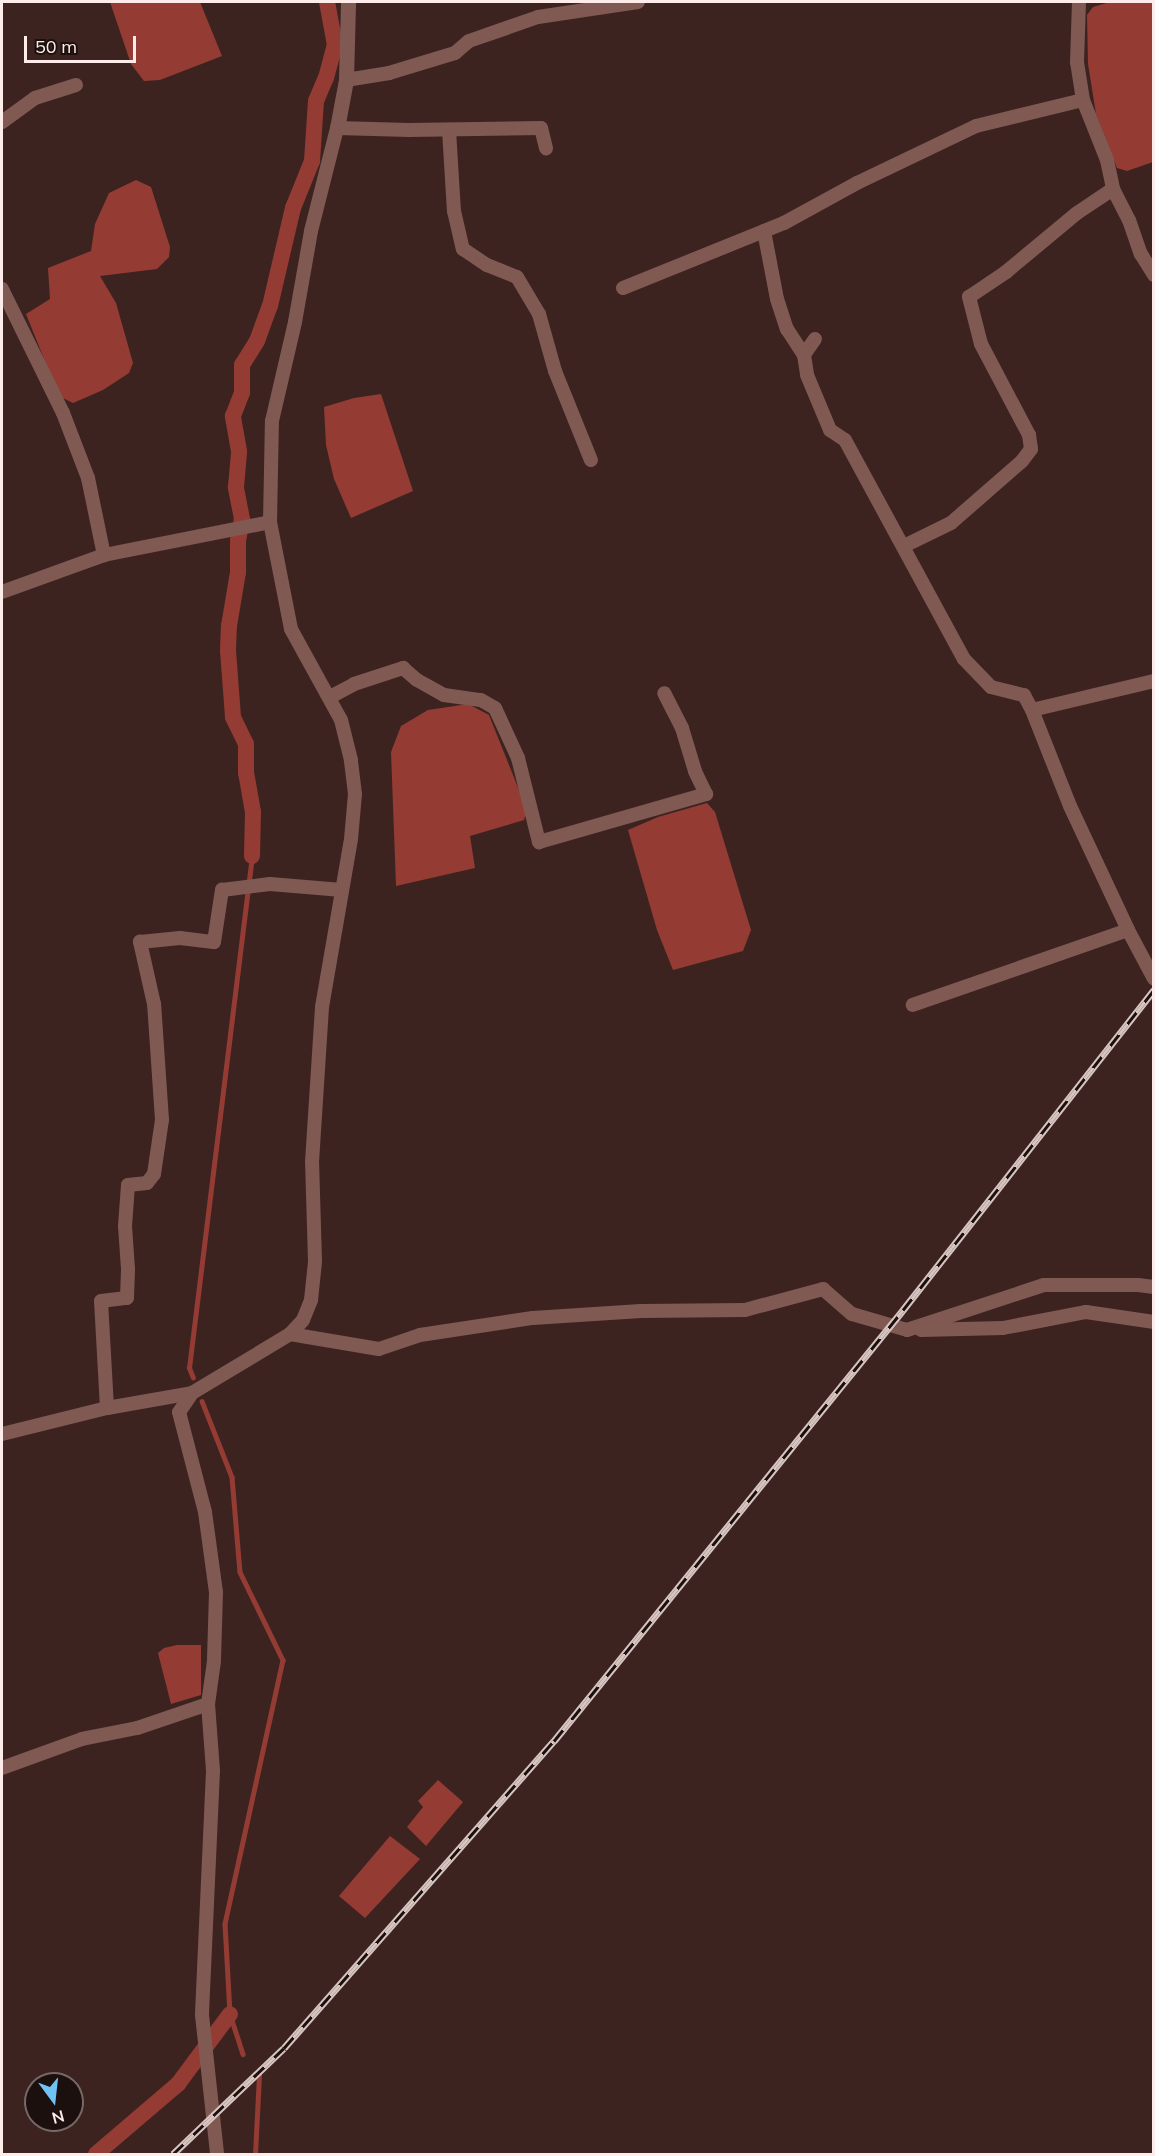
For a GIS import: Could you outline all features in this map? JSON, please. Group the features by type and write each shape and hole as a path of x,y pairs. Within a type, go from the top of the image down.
{"street":[{"path":"2,1434 107,1408 192,1393 291,1334 303,1320 311,1300 315,1261 312,1162 322,1007 342,890 355,794 348,750 340,720 330,697 300,649 291,629 270,522 272,421 295,322 311,231 337,128 346,80 348,2"},
{"path":"346,80 389,73 455,52 469,42 538,17 638,2"},
{"path":"1079,2 1077,62 1083,100 1107,160 1113,189 1129,219 1141,254 1154,275"},
{"path":"2,122 35,98 76,85"},
{"path":"623,288 764,231 976,126 1049,106 1083,100"},
{"path":"337,128 449,130 541,128 546,148"},
{"path":"449,130 454,211 463,249 487,265 517,277 538,314 555,371 591,460"},
{"path":"904,546 951,524 1022,461 1031,449 1029,435 981,344 969,297 1006,272 1077,213 1113,189"},
{"path":"764,231 777,298 787,329 804,355 807,375 830,430 845,440 964,659 991,687 1024,695 1070,806 1128,930 1154,979"},
{"path":"2,289 63,413 88,478 104,555"},
{"path":"804,355 815,339"},
{"path":"2,592 104,555 270,522"},
{"path":"330,697 354,684 402,668 417,680 444,695 481,700 495,708 518,759 539,842 706,794 695,771 682,728 664,693"},
{"path":"1032,710 1154,681"},
{"path":"107,1408 101,1301 127,1298 128,1269 125,1226 128,1185 147,1183 154,1174 162,1120 154,1004 140,942 180,938 214,942 222,890 270,884 342,890"},
{"path":"912,1005 1128,930"},
{"path":"907,1330 1044,1285 1154,1287"},
{"path":"291,1334 379,1349 420,1335 533,1318 641,1311 745,1310 823,1289 852,1314 907,1330 1003,1328 1086,1312 1154,1322"},
{"path":"192,1393 179,1412 205,1512 216,1592 215,1649 208,1704 213,1771 202,2014 217,2154"},
{"path":"2,1768 82,1739 137,1728 208,1704"}],"shaded area":[{"path":"110,2 200,2 222,56 160,80 144,81 131,64"},
{"path":"1110,2 1153,2 1153,162 1127,171 1117,168 1096,114 1088,64 1087,15 1093,7"},
{"path":"136,180 151,187 170,247 169,257 157,269 100,276 116,303 133,363 129,373 103,390 73,403 59,396 26,314 50,299 48,268 91,251 95,224 109,193"},
{"path":"381,394 413,491 351,518 334,479 326,445 324,407 354,398"},
{"path":"468,704 489,715 523,800 526,813 524,820 470,836 475,868 396,886 391,752 401,726 428,710"},
{"path":"707,803 715,812 751,930 743,951 673,970 657,930 628,830 658,817"},
{"path":"177,1645 201,1645 201,1695 171,1704 158,1653 164,1648"},
{"path":"438,1780 463,1802 426,1846 407,1827 423,1807 418,1801"},
{"path":"390,1836 420,1859 365,1918 339,1896"}],"waterway":[{"path":"252,856 253,812 246,773 246,744 233,717 228,651 242,519 236,487 239,451 233,416 242,393 242,365 257,341 270,306 293,208 312,161 316,101 326,78 335,45 327,2"},
{"path":"193,1378 189,1368 252,856"},
{"path":"202,1401 232,1477 240,1572 283,1660 225,1924 230,2014 243,2054"},
{"path":"96,2154 178,2084 230,2014"},
{"path":"255,2154 259,2074"}],"railway":[{"path":"173,2154 284,2048 554,1741 903,1310 1154,990"}]}
